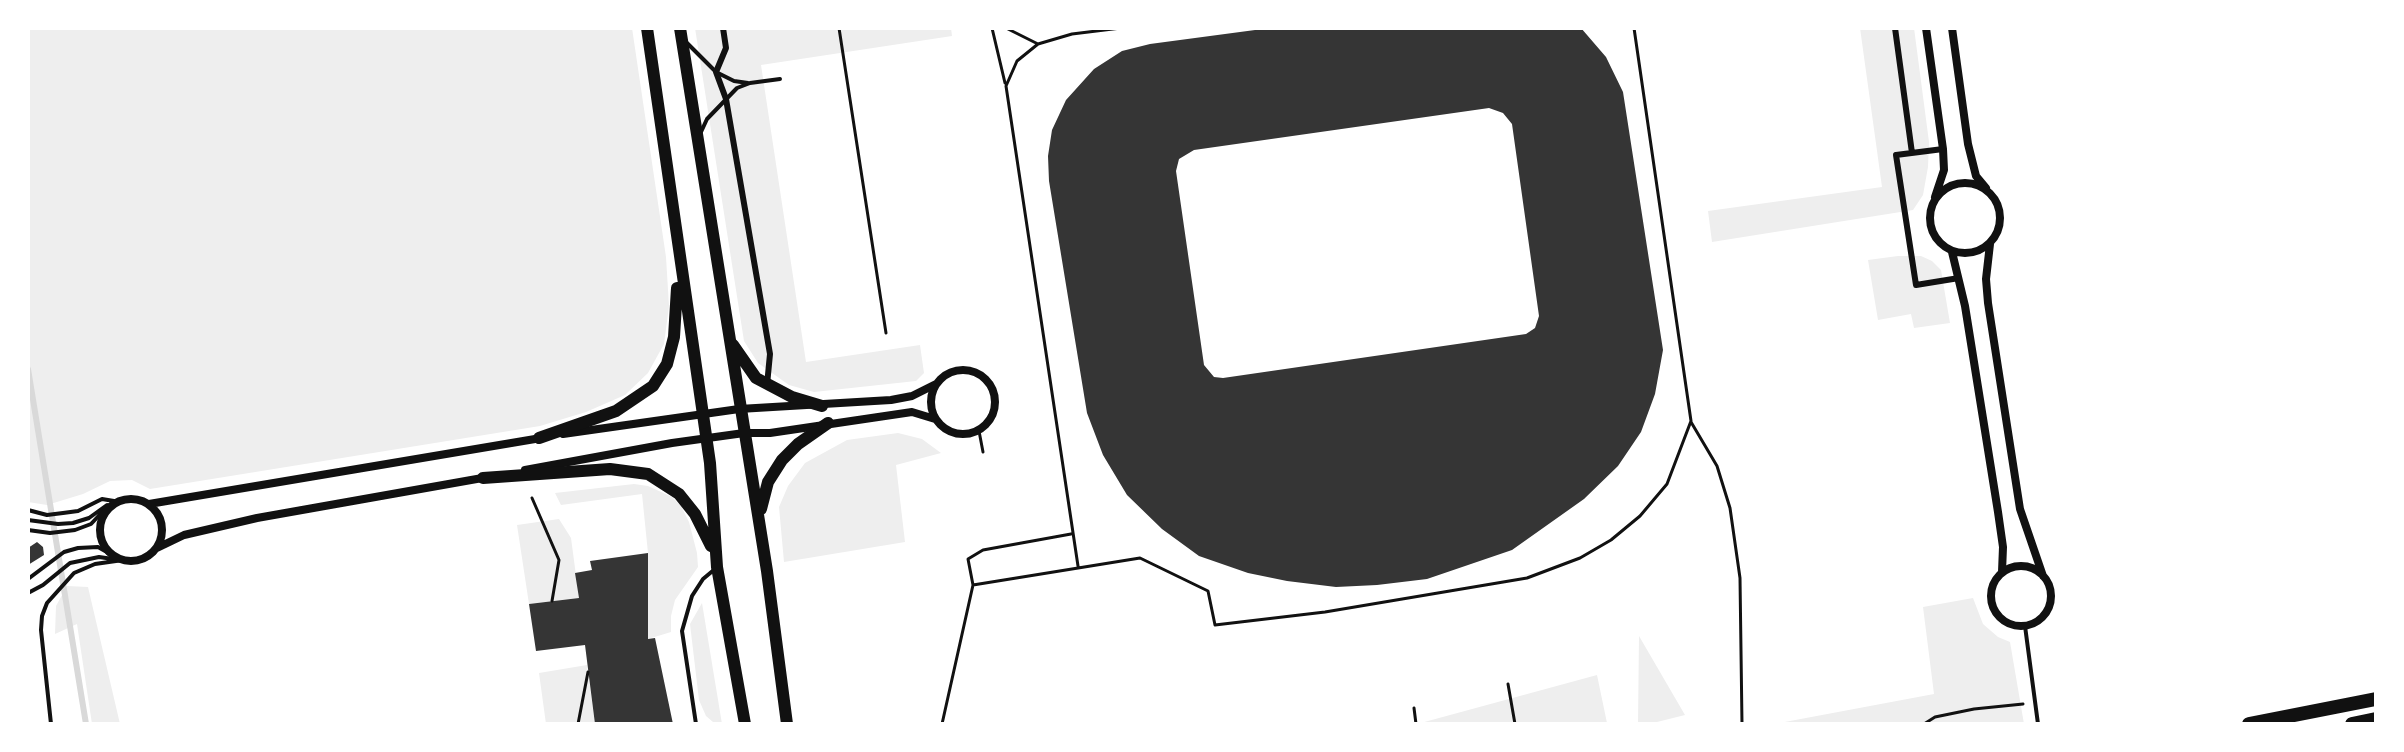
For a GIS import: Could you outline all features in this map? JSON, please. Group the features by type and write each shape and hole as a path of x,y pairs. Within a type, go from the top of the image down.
{"highway":[{"path":"2249,724 2376,699"},
{"path":"2352,724 2376,719"}],"main road":[{"path":"647,28 707,440 717,567 745,724"},
{"path":"681,33 759,524 787,724"},
{"path":"539,438 616,411 653,386 667,364 674,337 676,237"},
{"path":"730,341 756,378 792,397 822,406"},
{"path":"759,524 768,482 782,460 798,444 828,423"},
{"path":"483,478 610,469 648,474 679,494 695,514 708,536 717,567"}],"street":[{"path":"723,28 726,48 716,72 726,99 770,354 767,385"},
{"path":"1895,28 1912,153"},
{"path":"1926,28 1944,170 1930,210 1931,228 1941,245 1952,252 1964,254 1980,251 1990,244 1997,233 2000,214 1997,202 1976,176 1968,144 1952,28"},
{"path":"1943,149 1896,155 1916,285 1959,278"},
{"path":"1935,198 1944,189 1967,182 1989,192"},
{"path":"1990,244 1986,279 1988,303 2020,509 2043,576"},
{"path":"1952,252 1959,278 2003,547 2002,572 1992,589 1994,608 2006,622 2025,626 2041,618 2050,602 2048,583 2043,576 2036,570 2019,566 2002,572"},
{"path":"935,419 912,412 770,433 744,433 672,443 257,518 184,535 141,559 123,560 109,552 100,537 104,513 116,501 133,498 149,504 668,418 703,416 739,409 822,406 912,396 954,371 965,370 982,376 990,384 995,401 994,412 988,422 969,435 946,431 931,409 936,384"},
{"path":"149,504 161,520 161,539 157,548"}],"lane":[{"path":"681,33 716,72 734,81 750,83"},
{"path":"698,140 707,119 737,88 780,79"},
{"path":"28,510 47,515 78,511 102,499 116,501"},
{"path":"28,520 73,523 89,518 116,501"},
{"path":"28,530 50,533 75,530 91,524 116,501"},
{"path":"28,579 64,552 78,548 98,547 123,560"},
{"path":"28,593 70,563 99,557 123,560"},
{"path":"51,724 41,630 47,603 74,573 95,564 123,560"},
{"path":"696,724 682,631 692,596 703,579 717,567"},
{"path":"2025,626 2038,724"}],"path":[{"path":"839,28 886,333"},
{"path":"992,28 1006,86 1078,566"},
{"path":"1006,28 1038,44"},
{"path":"1006,86 1017,61 1038,44 1072,34 1121,28"},
{"path":"1634,28 1691,421 1717,466 1730,508 1740,578 1742,724"},
{"path":"973,585 1140,558 1208,591 1215,625 1325,612 1527,578 1580,558 1611,540 1640,516 1667,484 1691,421"},
{"path":"979,431 983,452"},
{"path":"532,498 559,560 552,601"},
{"path":"942,724 973,585 968,559 983,550 1073,534"},
{"path":"578,724 588,672"},
{"path":"1508,684 1515,724"},
{"path":"1924,724 1935,717 1974,709 2035,703"},
{"path":"1414,708 1416,724"}],"shaded area":[{"path":"28,28 632,28 666,257 669,306 664,344 648,373 625,395 586,412 540,426 150,489 132,480 110,481 83,494 47,505 28,502"},
{"path":"695,28 951,28 952,36 761,65 806,362 920,345 924,373 916,381 814,392 789,385 758,363 744,341"},
{"path":"1860,28 1914,28 1929,142 1923,195 1913,210 1712,242 1708,211 1882,187"},
{"path":"1921,256 1941,270 1950,323 1914,328 1911,314 1878,320 1868,260"},
{"path":"898,433 922,439 941,453 896,465 905,542 784,562 779,507 788,486 805,463 847,440"},
{"path":"634,484 648,486 672,497 681,506 689,522 697,553 698,567 675,600 671,632 648,639 648,553 642,494 561,505 555,493"},
{"path":"559,519 571,538 579,598 529,604 517,525"},
{"path":"67,586 88,587 120,724 92,724 77,624 55,634 56,606"},
{"path":"1973,598 1983,624 1998,637 2010,642 2024,724 1774,724 1934,694 1923,607"},
{"path":"702,603 722,724 706,716 699,700 690,624"},
{"path":"1639,636 1685,715 1638,724"},
{"path":"587,665 595,724 546,724 539,673"},
{"path":"1597,675 1607,723 1417,724"}],"building":[{"path":"1270,28 1581,28 1606,57 1623,92 1663,350 1655,394 1641,432 1618,466 1584,499 1512,550 1427,579 1336,587 1287,581 1248,573 1199,556 1162,529 1127,495 1103,455 1087,413 1049,181 1048,156 1052,130 1066,100 1094,69 1122,51 1150,44","holes":["1489,108 1503,113 1512,124 1539,316 1535,328 1526,334 1214,377 1204,365 1176,171 1179,159 1194,150"]},
{"path":"37,542 43,547 44,555 28,565 28,548"},
{"path":"648,553 648,639 655,638 673,724 595,724 585,645 536,651 529,604 579,598 575,573 592,570 590,561"}],"waterway":[{"path":"28,369 86,724"}]}
